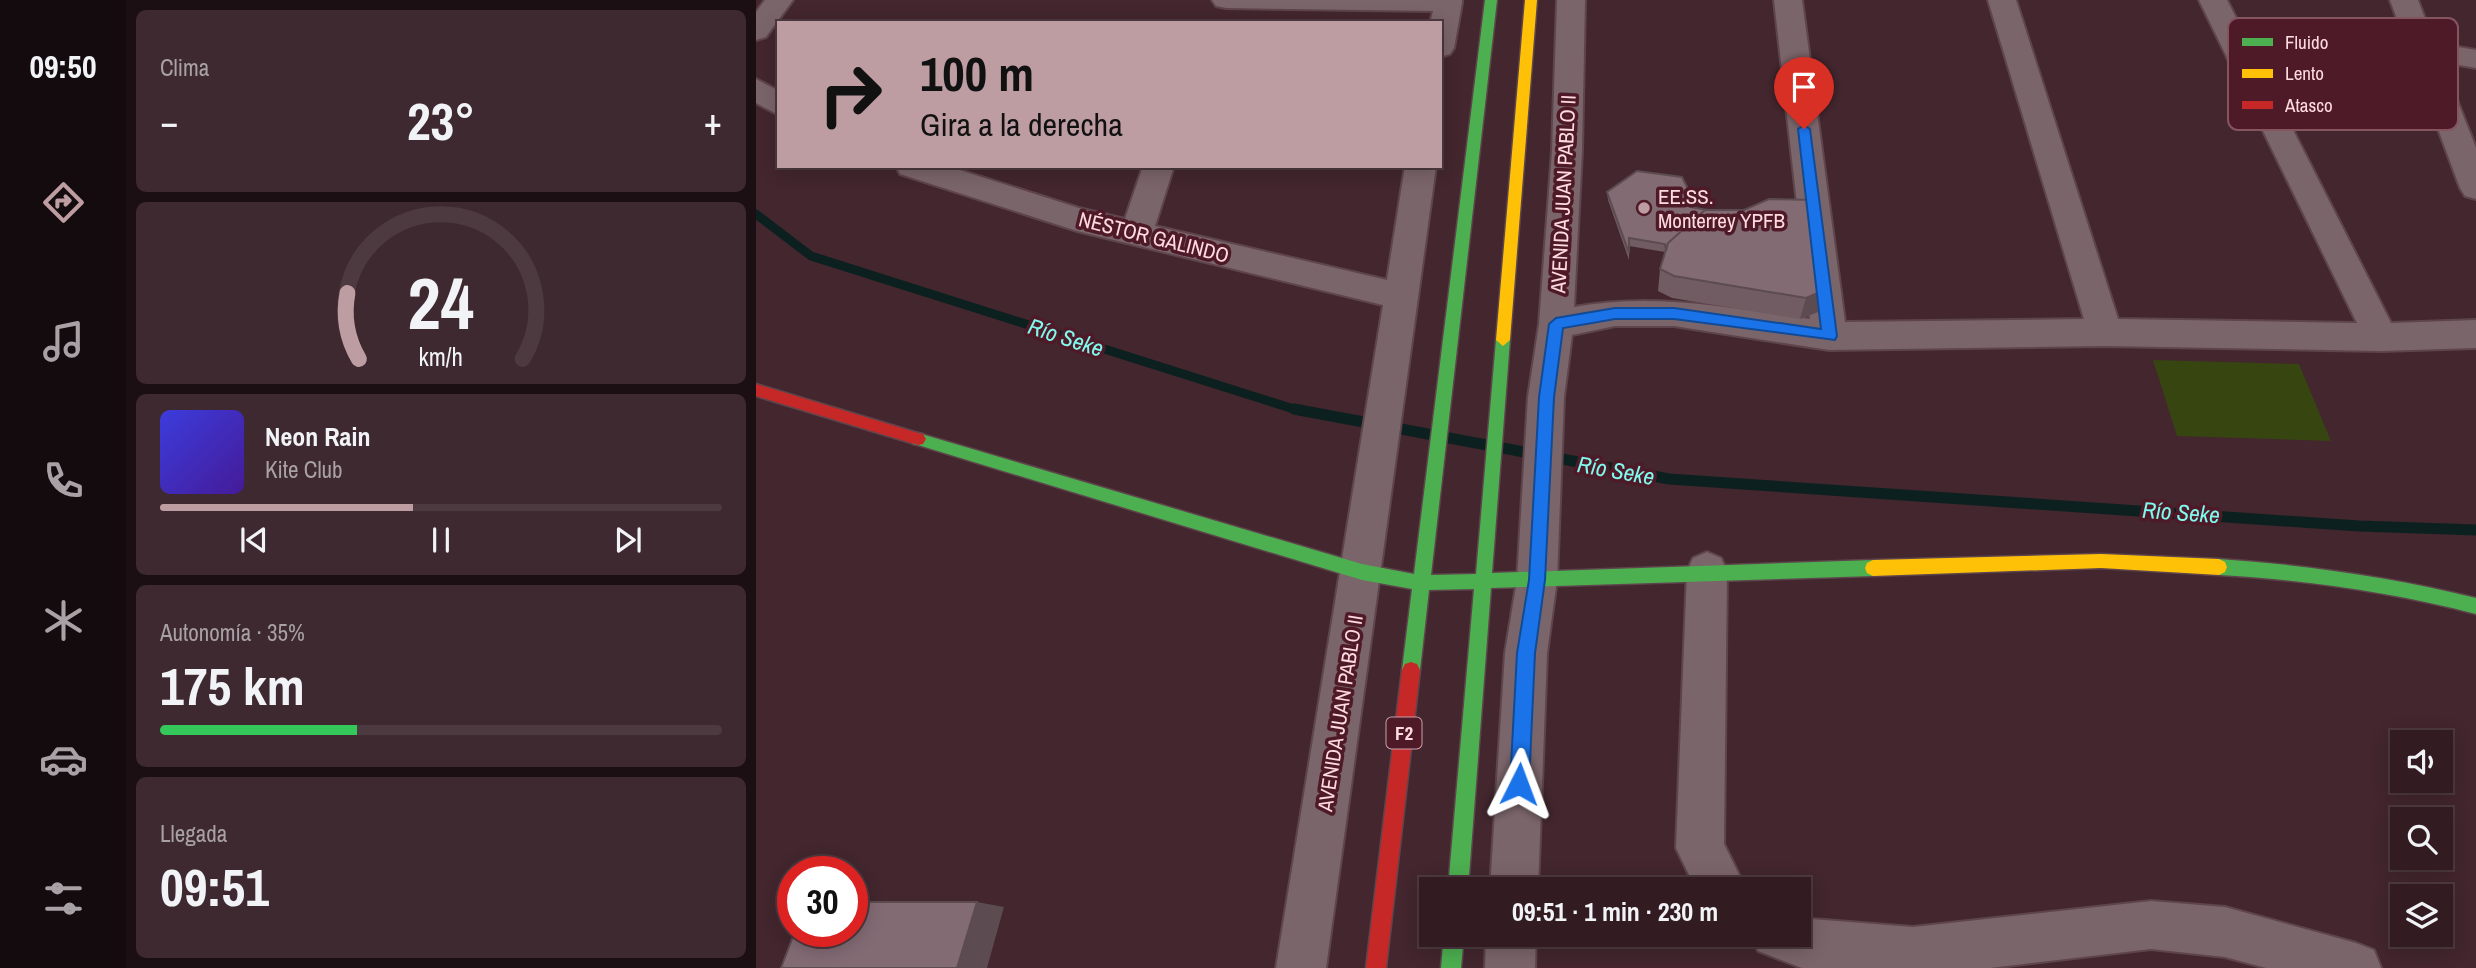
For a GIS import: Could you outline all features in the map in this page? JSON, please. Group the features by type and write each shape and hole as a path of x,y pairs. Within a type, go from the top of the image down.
{"main road":[{"name":"F2","path":"1376,968 1491,0"},
{"path":"1459,877 1531,0"},
{"path":"756,390 1362,572 1422,583 1484,583 1707,571 2101,561 2288,570 2432,594 2476,606"},
{"path":"1451,968 1453,947"}],"street":[{"path":"756,32 779,0"},
{"path":"1211,21 1218,0"},
{"path":"1226,0 1448,2 1442,36"},
{"name":"AVENIDA JUAN PABLO II","path":"1515,877 1526,653 1537,580 1546,397 1556,324 1567,151 1571,0"},
{"path":"1788,0 1829,336"},
{"path":"2002,0 2105,332"},
{"path":"2213,0 2228,30"},
{"path":"2404,0 2412,18"},
{"path":"2458,56 2476,60"},
{"path":"756,89 777,104"},
{"path":"2278,130 2381,337"},
{"path":"2456,130 2473,174"},
{"name":"NÉSTOR GALINDO","path":"917,168 1077,219 1400,296"},
{"path":"1136,233 1158,168"},
{"name":"AVENIDA JUAN PABLO II","path":"1301,968 1421,168"},
{"path":"1556,324 1615,313 1674,313 1829,336 2105,332 2381,337 2476,334"},
{"path":"1707,571 1700,848 1716,877"},
{"path":"1811,944 1913,952 2151,925 2225,932 2356,968"},
{"path":"1510,968 1511,947"}],"green space":[{"path":"2153,360 2299,364 2331,441 2177,436"}],"building":[{"path":"1637,171 1682,177 1688,189 1683,191 1691,207 1707,210 1668,243 1666,251 1665,244 1629,238 1629,253 1607,192"},
{"path":"1769,199 1815,200 1830,288 1806,298 1674,276 1660,269 1668,243 1705,210 1744,210"},
{"path":"868,902 977,902 957,968 781,968 789,947 868,947"}],"waterway":[{"name":"Río Seke","path":"756,214 811,256 1300,411"},
{"name":"Río Seke","path":"1294,409 1669,479 2359,526 2476,530"}],"traffic: fast":[{"path":"1411,670 1491,0"},
{"path":"1459,877 1503,340"},
{"path":"918,439 1362,572 1422,583 1873,568"},
{"path":"2219,567 2349,580 2476,606"},
{"path":"1451,968 1453,947"}],"traffic: slow":[{"path":"1503,340 1531,0"},
{"path":"1873,568 2101,561 2219,567"}],"traffic: jam":[{"path":"756,390 918,439"},
{"path":"1376,968 1411,670"}],"place":[{"name":"EE.SS. Monterrey YPFB","path":"1644,208"}],"route":[{"path":"1519,784 1526,653 1537,580 1546,397 1556,324 1615,313 1674,313 1829,336 1804,129"}]}
